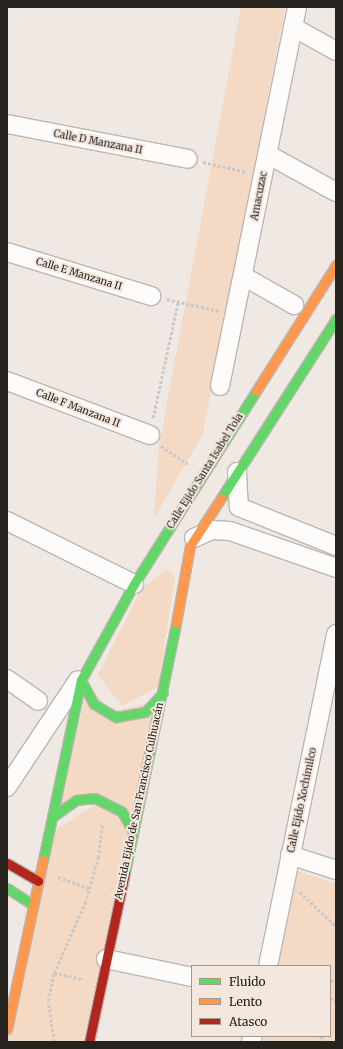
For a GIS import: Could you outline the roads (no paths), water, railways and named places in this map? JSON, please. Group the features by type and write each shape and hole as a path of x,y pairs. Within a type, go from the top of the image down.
{"street":[{"name":"Amacuzac","path":"220,386 297,7"},
{"path":"293,27 336,51"},
{"name":"Calle D Manzana II","path":"7,124 188,159"},
{"path":"267,154 336,192"},
{"name":"Calle E Manzana II","path":"7,252 151,296"},
{"name":"Calle Ejido Santa Isabel Tola","path":"81,680 134,584 336,265"},
{"path":"243,276 294,305"},
{"path":"194,538 336,319"},
{"name":"Calle F Manzana II","path":"7,381 150,435"},
{"path":"237,472 239,507 336,546"},
{"path":"7,521 134,584"},
{"path":"194,538 212,530 230,531 336,568"},
{"name":"Avenida Ejido de San Francisco Culhuacán","path":"89,1042 132,829 164,690 186,560 194,538"},
{"name":"Calle Ejido Xochimilco","path":"268,965 336,634"},
{"path":"7,679 38,701"},
{"path":"81,680 94,704 116,717 145,712 164,690"},
{"path":"7,787 81,680"},
{"path":"7,1029 81,680"},
{"path":"52,817 76,800 105,801 122,812 132,829"},
{"path":"290,855 336,870"},
{"path":"7,863 38,881"},
{"path":"7,888 33,905"},
{"path":"106,959 191,977"}]}
